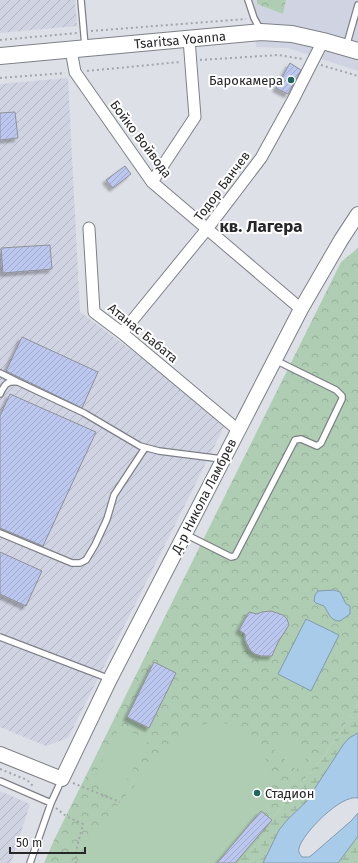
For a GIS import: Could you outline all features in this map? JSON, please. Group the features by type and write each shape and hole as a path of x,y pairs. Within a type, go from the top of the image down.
{"main road":[{"name":"Tsaritsa Yoanna","path":"0,56 189,39 257,25 352,49"}],"street":[{"path":"152,182 195,117 189,39"},
{"name":"Тодор Банчев","path":"122,333 207,229 261,158 323,41"},
{"name":"Бойко Войвода","path":"78,49 74,72 152,182 301,309"},
{"name":"Д-р Никола Ламбрев","path":"62,779 110,679 274,359 341,240 357,217"},
{"name":"Атанас Бабата","path":"89,228 94,312 122,333 238,430"},
{"path":"0,754 62,779"}],"lane":[{"path":"78,49 84,32 81,0"},
{"path":"248,0 257,25"},
{"path":"352,49 358,4"},
{"path":"185,534 231,557 235,556 295,440 298,438 317,446 321,443 342,399 342,396 336,390 274,359"},
{"path":"0,373 84,413 145,448 223,459"},
{"path":"0,394 6,383 10,381 18,382"},
{"path":"0,533 72,563 80,563 86,560 107,519 114,495 145,448"},
{"path":"0,637 110,679"},
{"path":"30,863 51,803 62,779"},
{"path":"0,781 51,803"}],"path":[{"path":"0,40 84,32 257,25"},
{"path":"62,779 120,802"},
{"path":"51,803 66,816 83,824 76,851 76,863"}],"shaded area":[{"path":"0,0 75,0 77,26 0,33"},
{"path":"252,0 358,0 358,71 288,48 256,47"},
{"path":"68,78 80,312 227,421 68,738 46,746 0,727 0,84"},
{"path":"0,791 30,804 11,863 0,863"}],"green space":[{"path":"257,0 286,0 283,14 257,4"},
{"path":"358,248 358,705 324,756 235,863 44,863 55,838 341,262"},
{"path":"358,705 358,733 349,738 306,802 279,830 263,863 235,863 324,756"},
{"path":"220,722 243,730 252,738 265,757 270,779 266,801 261,812 217,863 82,863 83,851 90,836 182,733 200,725"},
{"path":"120,726 148,741 119,795 92,781"},
{"path":"282,733 308,757 296,770 270,746"},
{"path":"358,836 358,863 338,863"}],"water":[{"path":"334,590 340,592 346,604 350,606 350,614 340,621 334,620 324,606 314,601 315,595 318,591"},
{"path":"306,619 339,635 311,691 278,674"},
{"path":"358,733 358,798 351,798 342,802 324,816 302,841 299,852 302,857 309,857 351,821 358,813 358,836 338,863 263,863 279,830 306,802 343,745 349,738"}],"building":[{"name":"Барокамера","path":"290,63 301,70 288,94 276,88"},
{"path":"15,112 18,138 0,140 0,113"},
{"path":"125,166 131,174 113,188 106,180"},
{"path":"50,245 52,269 3,273 1,248"},
{"path":"22,337 98,372 82,408 6,371"},
{"path":"10,394 96,432 43,546 0,528 0,416"},
{"path":"0,552 42,571 26,606 0,594"},
{"path":"271,611 283,615 287,619 289,625 278,642 272,656 261,656 250,650 245,640 245,634 239,630 249,612 257,614"},
{"path":"154,662 176,673 149,728 127,717"},
{"path":"261,811 272,820 235,863 217,863"}],"place":[{"name":"Барокамера","path":"291,80"},
{"name":"Стадион","path":"257,793"}],"district":[{"name":"кв. Лагера","path":"261,226"}]}
